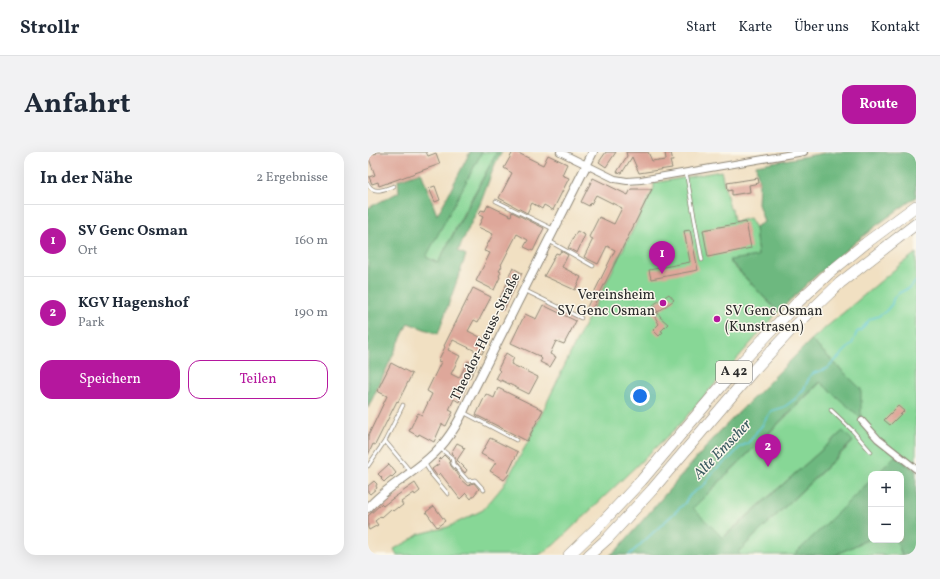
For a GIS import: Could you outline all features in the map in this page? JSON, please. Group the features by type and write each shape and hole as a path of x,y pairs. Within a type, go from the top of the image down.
{"highway":[{"name":"A 42","path":"569,555 598,527 641,481 740,364 798,302 829,273 916,206"},
{"name":"A 42","path":"589,555 652,490 752,372 789,332 840,283 916,224"},
{"path":"903,234 916,228"}],"street":[{"path":"560,152 615,179 627,181 641,180 804,152"},
{"name":"Theodor-Heuss-Straße","path":"368,508 391,487 424,463 452,433 593,152"},
{"path":"862,422 878,439 916,469"}],"lane":[{"path":"686,172 702,260"},
{"path":"368,184 374,191 394,186"},
{"path":"496,201 554,229"},
{"path":"549,241 594,266"},
{"path":"524,290 581,318"},
{"path":"368,466 385,441 403,405"},
{"path":"831,410 852,430 871,452"},
{"path":"463,412 516,440"},
{"path":"385,441 411,473"},
{"path":"440,447 452,458 453,464 468,481 475,480 484,490"},
{"path":"424,463 448,494"}],"green space":[{"path":"470,152 482,152 426,257 438,263 497,152 502,152 495,164 481,202 458,251 466,255 438,334 408,323 368,408 368,208 399,192 398,180 421,172 437,215"},
{"path":"482,152 497,152 438,263 425,257"},
{"path":"830,152 916,152 916,197 877,225 841,254 778,312 729,260 758,256 755,227 764,222 758,204 759,184 756,165"},
{"path":"721,171 730,209 732,209 734,222 750,218 755,227 758,256 729,261 778,312 679,425 554,545 539,555 397,555 394,549 419,534 448,527 483,510 503,486 528,442 573,348 654,188 654,183"},
{"path":"916,253 916,472 895,456 880,471 868,471 868,483 795,555 741,555 738,552 853,442 843,431 722,538 693,508 821,382 861,389 811,340"},
{"path":"811,340 861,389 861,418 820,382 693,508 723,538 843,431 853,441 738,552 741,555 610,555 616,551 720,431"},
{"path":"895,456 916,472 916,555 902,555 897,543 904,543 904,471 880,471"},
{"path":"868,483 868,539 835,555 794,555"},
{"path":"868,539 868,543 897,543 902,555 835,555"}],"building":[{"path":"376,152 426,152 428,156 436,153 440,164 379,186 378,182 372,184 369,177 375,175 368,156 377,153"},
{"path":"513,152 543,165 548,155 567,164 562,175 569,178 553,210 544,205 542,209 532,203 527,213 499,198 512,173 504,168"},
{"path":"606,152 616,152 606,167 599,162"},
{"path":"626,152 648,152 652,161 666,160 665,152 668,152 669,154 671,153 673,161 670,161 672,168 639,173 632,157 622,173 617,172 627,156"},
{"path":"593,178 628,195 631,189 652,189 591,311 586,309 615,250 607,246 598,264 584,257 593,239 589,237 599,217 614,224 622,208 596,195 589,206 581,202"},
{"path":"758,178 759,183 749,185 750,192 732,195 732,190 728,191 727,183"},
{"path":"435,186 440,200 435,202 429,188"},
{"path":"488,205 511,216 512,212 544,228 533,251 524,247 528,240 517,234 501,265 502,266 499,271 501,272 500,277 494,290 476,281 490,253 484,251 493,234 478,227 483,217 479,215 481,210 485,211"},
{"path":"746,222 751,248 708,257 703,230"},
{"path":"690,230 698,270 651,279 649,270 690,262 684,231"},
{"path":"577,231 585,235 577,253 568,248"},
{"path":"561,251 568,255 562,267 581,277 575,290 544,276 556,253 559,254"},
{"path":"513,268 522,273 504,310 496,306"},
{"path":"473,288 491,297 478,322 474,320 468,331 488,341 482,354 453,340 448,350 460,356 451,374 459,378 468,361 477,365 470,378 466,376 461,385 466,387 459,402 454,399 449,410 453,412 446,426 442,424 434,442 419,434 418,436 409,431 418,413 422,415 432,394 427,391 441,362 438,361"},
{"name":"Vereinsheim SV Genc Osman","path":"669,294 674,300 658,312 653,305"},
{"path":"543,305 576,321 564,344 556,341 550,354 556,357 550,367 540,362 542,359 539,356 511,343 525,314 536,319"},
{"path":"652,309 656,313 657,312 668,324 661,331 663,332 659,336 653,330 659,324 651,310"},
{"path":"506,353 514,358 511,364 538,377 529,394 496,379 500,371 498,369"},
{"path":"391,363 412,374 375,445 373,444 368,455 368,436 387,396 377,391"},
{"path":"498,388 543,410 527,441 476,415 486,394 494,398"},
{"path":"898,406 904,411 890,425 884,420"},
{"path":"490,438 518,452 508,473 509,474 504,480 490,471 496,462 481,454"},
{"path":"457,443 465,448 457,460 467,470 465,473 456,463 455,457 451,453"},
{"path":"444,455 449,460 451,466 460,477 459,478 468,486 474,483 479,489 471,499 466,493 460,499 440,473 437,476 432,469 440,463 438,461"},
{"path":"389,464 396,473 384,482 378,474"},
{"path":"374,481 377,484 377,488 370,494 368,492 368,486"},
{"path":"415,483 420,491 415,495 414,493 401,502 403,505 399,508 398,507 393,511 391,509 382,517 381,516 375,521 378,525 369,530 368,516 381,504 383,506"},
{"path":"434,506 445,521 437,527 426,512"}],"waterway":[{"name":"Alte Emscher","path":"629,555 684,504 690,495 705,484 715,470 731,457 740,447 748,443 761,427 771,411 784,407 795,399 804,389 810,376 828,368 852,344 857,332 861,330 870,319 879,316 886,311 892,304 893,299 899,293 911,287 916,281"}],"place":[{"name":"SV Genc Osman","path":"662,274"},
{"name":"Vereinsheim SV Genc Osman","path":"663,303"},
{"name":"SV Genc Osman (Kunstrasen)","path":"717,319"},
{"name":"KGV Hagenshof","path":"768,467"}]}
